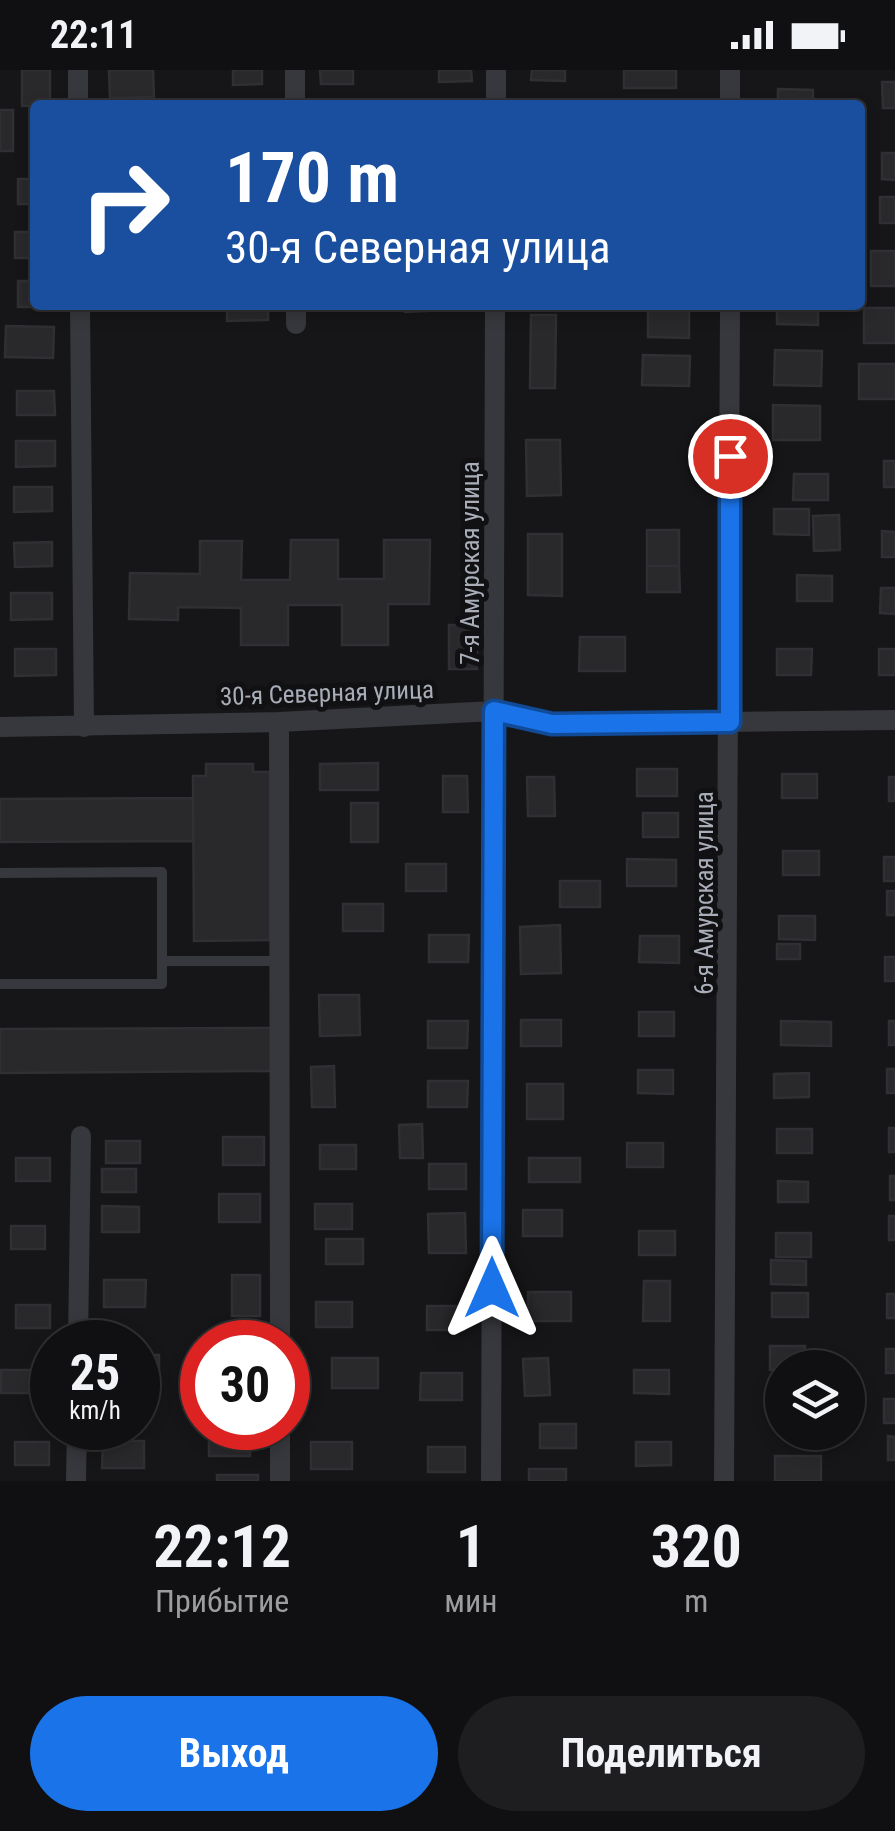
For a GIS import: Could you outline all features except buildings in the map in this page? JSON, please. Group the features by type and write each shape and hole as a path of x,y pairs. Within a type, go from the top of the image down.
{"street":[{"path":"78,70 78,100"},
{"path":"295,70 295,100"},
{"path":"496,70 496,100"},
{"path":"730,70 730,100"},
{"path":"80,310 84,727"},
{"name":"7-я Амурская улица","path":"491,1481 495,310"},
{"name":"6-я Амурская улица","path":"724,1481 730,310"},
{"name":"30-я Северная улица","path":"0,727 279,722 494,711 552,724 895,720"},
{"path":"279,722 280,1320"},
{"path":"78,1320 81,1136"},
{"path":"76,1481 77,1450"},
{"path":"280,1450 280,1481"}],"lane":[{"path":"0,873 162,872 162,984 0,984"},
{"path":"162,961 280,961"}],"route":[{"path":"492,1288 494,711 552,724 730,722 730,456"}]}
